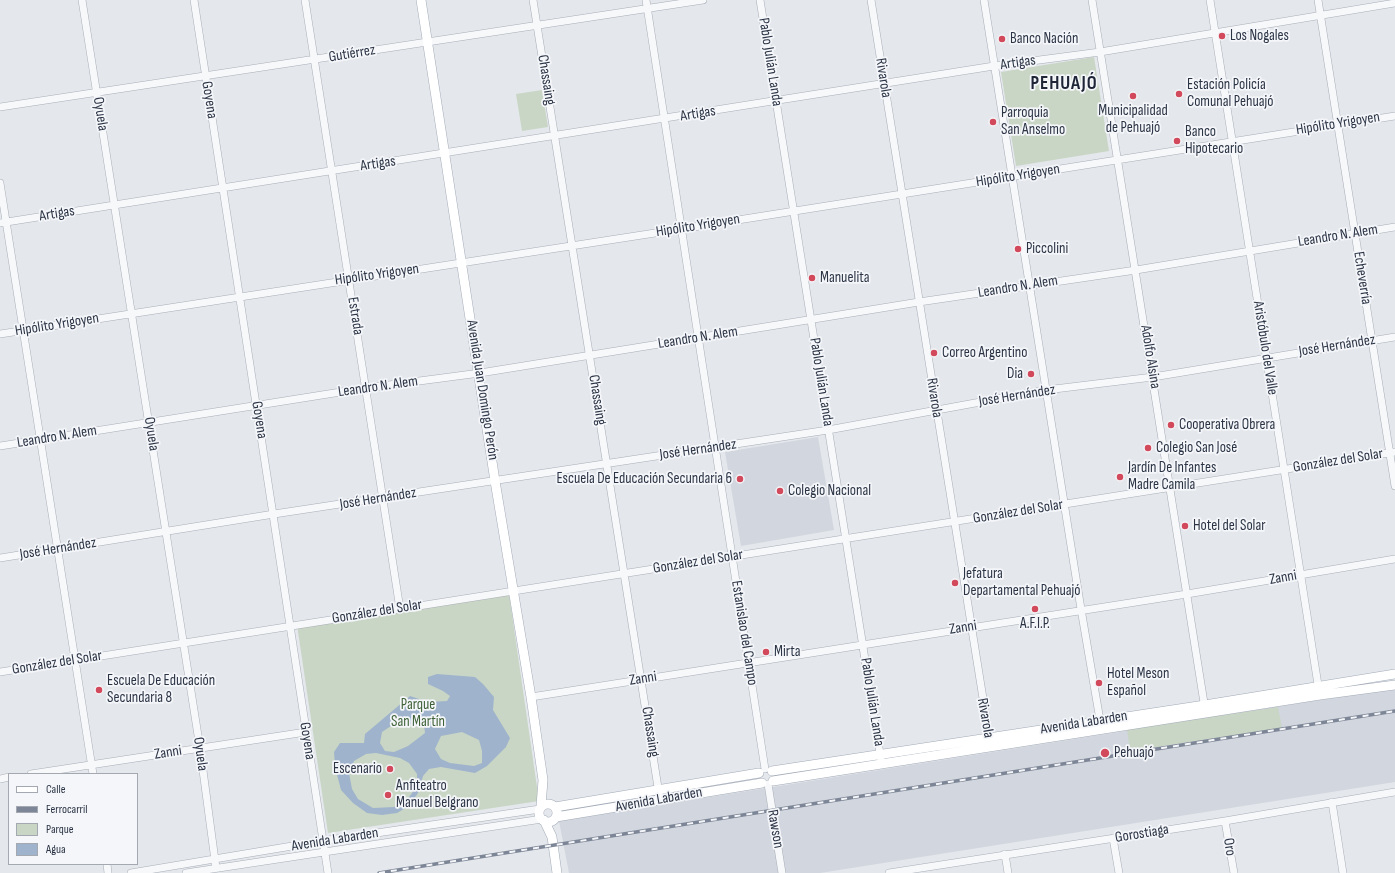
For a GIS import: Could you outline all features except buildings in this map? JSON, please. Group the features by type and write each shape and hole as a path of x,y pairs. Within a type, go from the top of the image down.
{"main road":[{"name":"Avenida Juan Domingo Perón","path":"421,0 480,373 495,481 531,697 543,780 541,808"},
{"name":"Avenida Labarden","path":"554,806 659,790 766,771 881,759 990,743 1102,730 1318,686 1395,674"},
{"name":"Avenida Labarden","path":"990,743 1100,720 1206,710 1395,685"},
{"name":"Avenida Labarden","path":"555,818 767,783 881,759"},
{"path":"766,771 774,776 767,783 759,778 766,771"},
{"name":"Avenida Juan Domingo Perón","path":"543,780 554,806"},
{"path":"552,837 539,815 541,808 547,804 554,806 557,811 552,837 557,873"},
{"path":"543,820 550,821 555,818"}],"street":[{"name":"Oyuela","path":"82,0 200,748 216,868"},
{"name":"Goyena","path":"194,0 328,873"},
{"name":"Estrada","path":"306,0 400,609"},
{"name":"Chassaing","path":"533,0 660,800"},
{"name":"Estanislao del Campo","path":"646,0 766,771"},
{"name":"Gutiérrez","path":"0,107 703,0"},
{"name":"Pablo Julián Landa","path":"760,0 881,759"},
{"name":"Rivarola","path":"871,0 953,522 990,743"},
{"path":"984,0 1081,609 1102,730"},
{"name":"Adolfo Alsina","path":"1092,0 1206,710"},
{"name":"Aristóbulo del Valle","path":"1210,0 1320,695"},
{"name":"Echeverría","path":"1318,0 1372,341 1392,452 1395,486"},
{"name":"Artigas","path":"3,222 555,137 994,66 1100,52 1215,31 1395,2"},
{"name":"Hipólito Yrigoyen","path":"0,334 681,229 1395,116"},
{"path":"0,183 3,222 23,330 93,773"},
{"name":"Leandro N. Alem","path":"0,446 366,388 480,373 918,302 1136,270 1395,227"},
{"name":"José Hernández","path":"0,558 274,514 715,448 828,430 1046,390 1153,376 1395,337"},
{"name":"González del Solar","path":"0,672 1392,452"},
{"name":"Zanni","path":"531,697 1081,609 1187,594 1395,559"},
{"name":"Zanni","path":"38,773 306,732"},
{"name":"Rawson","path":"767,783 782,873"},
{"name":"Gorostiaga","path":"893,873 1005,854 1225,821 1395,792"},
{"path":"1332,802 1343,873"},
{"name":"Avenida Labarden","path":"131,873 322,841 541,808"},
{"name":"Avenida Labarden","path":"186,873 543,820"},
{"name":"Oro","path":"1225,821 1234,873"},
{"path":"1113,838 1119,873"},
{"path":"1005,854 1008,873"}],"shaded area":[{"name":"Colegio Nacional","path":"818,437 834,530 741,546 725,452"},
{"path":"1395,688 1395,782 820,873 569,873 559,821"}],"green space":[{"path":"1094,57 1109,151 1016,166 1001,72"},
{"path":"542,90 548,127 522,131 516,94"},
{"name":"Parque San Martín","path":"509,594 539,801 328,833 297,625"},
{"path":"1278,707 1282,728 1130,751 1127,729"}],"water":[{"path":"437,674 475,677 483,684 494,697 493,710 510,738 506,747 487,766 475,773 441,767 429,769 423,776 418,793 409,806 397,813 382,815 367,813 353,803 341,790 335,767 334,752 340,743 364,743 365,734 410,696 428,702 447,701 450,696 428,684 428,677","holes":["406,724 424,725 425,733 408,746 394,752 385,751 380,743 382,732 391,726","462,732 479,740 482,751 482,763 474,766 450,763 441,759 435,749 441,736","376,753 400,758 409,763 417,774 417,786 407,800 394,807 373,808 358,799 352,789 349,773 354,761 366,754"]}],"railway":[{"path":"379,873 1395,711"}],"place":[{"name":"Los Nogales","path":"1222,36"},
{"name":"Banco Nación","path":"1002,39"},
{"name":"Estación Policía Comunal Pehuajó","path":"1179,94"},
{"name":"Municipalidad de Pehuajó","path":"1133,96"},
{"name":"Parroquia San Anselmo","path":"993,122"},
{"name":"Banco Hipotecario","path":"1177,141"},
{"name":"Piccolini","path":"1018,249"},
{"name":"Manuelita","path":"812,278"},
{"name":"Correo Argentino","path":"934,353"},
{"name":"Dia","path":"1031,374"},
{"name":"Cooperativa Obrera","path":"1171,425"},
{"name":"Colegio San José","path":"1148,448"},
{"name":"Jardín De Infantes Madre Camila","path":"1120,477"},
{"name":"Escuela De Educación Secundaria 6","path":"740,479"},
{"name":"Colegio Nacional","path":"780,491"},
{"name":"Hotel del Solar","path":"1185,526"},
{"name":"Jefatura Departamental Pehuajó","path":"955,583"},
{"name":"A.F.I.P.","path":"1035,609"},
{"name":"Mirta","path":"766,652"},
{"name":"Hotel Meson Español","path":"1099,683"},
{"name":"Escuela De Educación Secundaria 8","path":"99,690"},
{"name":"Pehuajó","path":"1105,753"},
{"name":"Escenario","path":"390,769"},
{"name":"Anfiteatro Manuel Belgrano","path":"388,795"}],"district":[{"name":"PEHUAJÓ","path":"1064,84"}]}
